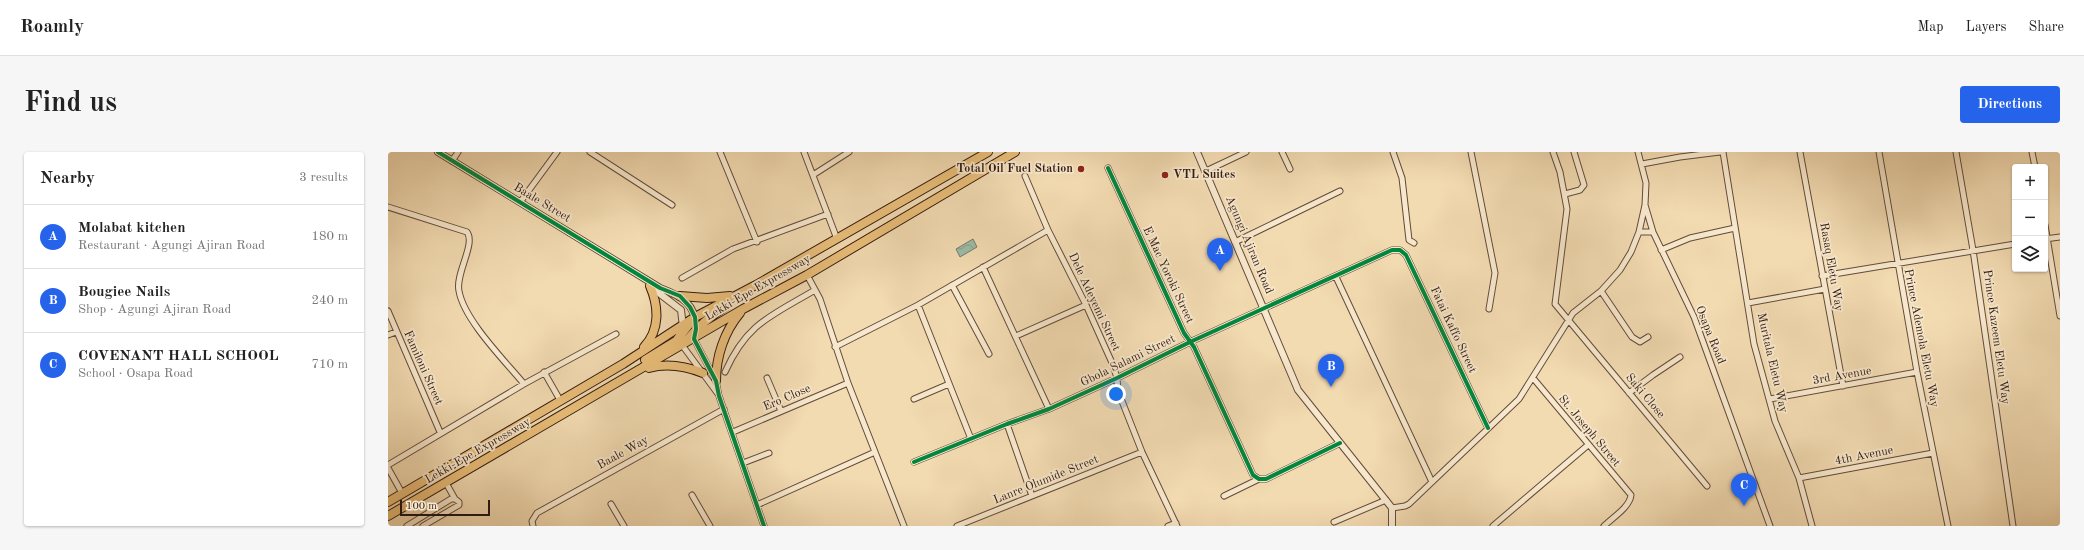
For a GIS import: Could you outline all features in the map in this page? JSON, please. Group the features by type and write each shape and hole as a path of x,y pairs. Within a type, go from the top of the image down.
{"highway":[{"name":"Lekki-Epe Expressway","path":"694,317 790,266 988,152"},
{"name":"Lekki-Epe Expressway","path":"388,516 562,416 743,309 807,275 1015,152"},
{"path":"682,345 696,329 715,313 782,275 790,266"},
{"path":"680,296 707,298 733,296 756,285"},
{"path":"624,364 650,341 656,324 656,306 650,286"},
{"path":"716,381 718,360 723,343 732,323 743,309"},
{"path":"562,416 575,403 676,341 683,329 694,317"},
{"name":"Lekki-Epe Expressway","path":"388,502 683,329"},
{"path":"633,374 660,365 673,365 703,373"}],"street":[{"name":"Baale Street","path":"438,152 635,272"},
{"path":"452,161 458,152"},
{"path":"521,202 557,152"},
{"path":"590,152 672,205"},
{"path":"720,152 757,242"},
{"path":"804,152 838,239"},
{"path":"813,174 849,152"},
{"name":"Agungi Ajiran Road","path":"1197,152 1298,390 1392,508"},
{"path":"1206,171 1246,152"},
{"path":"1282,152 1290,169"},
{"path":"1393,152 1402,178 1409,240 1414,243"},
{"path":"1471,152 1495,274 1489,310"},
{"name":"Saki Close","path":"1553,152 1565,194 1567,209 1555,304 1707,486"},
{"path":"1565,194 1580,190 1584,185 1574,152"},
{"name":"Osapa Road","path":"1638,152 1646,183 1645,205 1653,232 1694,317 1770,526"},
{"path":"1642,164 1680,157 1722,152"},
{"name":"Muritala Eletu Way","path":"1722,152 1736,228 1754,344 1775,420 1799,478 1812,526"},
{"name":"Rasaq Eletu Way","path":"1800,152 1843,386"},
{"name":"Prince Ademola Eletu Way","path":"1879,152 1917,372 1948,526"},
{"name":"Prince Kazeem Eletu Way","path":"1956,152 1973,250 2013,526"},
{"path":"2032,152 2034,164"},
{"name":"E Mac Yoroki Street","path":"1108,168 1184,333 1190,342 1253,475 1260,479"},
{"name":"Dele Adeyemi Street","path":"1025,176 1048,230 1086,305 1117,378 1118,391 1142,452 1177,524"},
{"path":"1235,242 1340,191"},
{"path":"1392,526 1392,508 1405,506 1519,399 1573,313 1601,291 1620,270 1631,252 1639,232 1645,205"},
{"path":"388,207 467,232 470,240 458,279 461,299 469,316 524,384"},
{"path":"682,278 733,249 757,242 828,214"},
{"path":"1661,250 1690,238 1736,228"},
{"path":"835,347 918,305 1048,230"},
{"path":"1639,232 1653,232"},
{"path":"2048,238 2060,237"},
{"path":"1822,276 2012,244"},
{"path":"2048,249 2060,316"},
{"name":"Gbola Salami Street","path":"914,462 1007,424 1049,409 1190,342 1336,277 1392,250"},
{"name":"Fatai Kaffo Street","path":"1392,250 1400,250 1406,255 1488,428"},
{"path":"983,267 1049,409"},
{"path":"635,272 650,286 681,310 683,329 682,345 720,396"},
{"path":"635,272 660,288 680,296 687,302 694,317 696,329 694,339 716,381 724,409 764,526"},
{"path":"807,275 820,299 848,383 904,526"},
{"path":"1336,277 1432,482"},
{"path":"952,285 989,354"},
{"path":"725,372 736,348 755,326 815,290"},
{"path":"1748,303 1825,290"},
{"path":"1601,291 1632,337 1640,342 1648,337"},
{"path":"918,305 971,439"},
{"path":"1016,336 1086,305"},
{"name":"Familoni Street","path":"388,311 440,432"},
{"path":"388,334 396,332"},
{"path":"388,465 440,432 544,372 616,334"},
{"path":"1629,393 1680,357"},
{"path":"544,372 560,400"},
{"name":"3rd Avenue","path":"1770,399 1917,372"},
{"path":"767,378 781,411"},
{"name":"St. Joseph Street","path":"1533,378 1631,495 1631,500 1604,526"},
{"name":"Ero Close","path":"733,432 848,383"},
{"path":"914,400 949,384"},
{"name":"Baale Way","path":"533,526 534,516 724,409"},
{"path":"1007,424 1032,496"},
{"path":"1224,496 1260,479 1266,479 1340,443"},
{"path":"1493,526 1588,445"},
{"path":"757,505 875,452"},
{"name":"Lanre Olumide Street","path":"957,526 1142,452"},
{"path":"743,463 769,453"},
{"name":"4th Avenue","path":"1799,478 1933,453"},
{"path":"388,468 402,493"},
{"path":"423,526 460,505 446,483"},
{"path":"692,495 710,526"},
{"path":"407,526 455,499"},
{"path":"1334,522 1386,500"},
{"path":"611,504 624,526"},
{"path":"1168,526 1177,524"}],"water":[{"path":"973,239 977,247 960,257 956,249"}],"cycle path":[{"path":"438,152 660,288 680,296 690,307 695,317 696,329 694,339 716,381 719,396 764,526"},
{"path":"1108,168 1184,333 1194,347 1253,475 1259,479 1266,479 1340,443"},
{"path":"914,462 1007,424 1049,409 1190,342 1392,250 1400,250 1406,255 1488,428"}],"place":[{"name":"Total Oil Fuel Station","path":"1081,169"},
{"name":"VTL Suites","path":"1165,175"},
{"name":"Molabat kitchen","path":"1220,271"},
{"name":"Bougiee Nails","path":"1331,387"},
{"name":"COVENANT HALL SCHOOL","path":"1744,506"}]}
